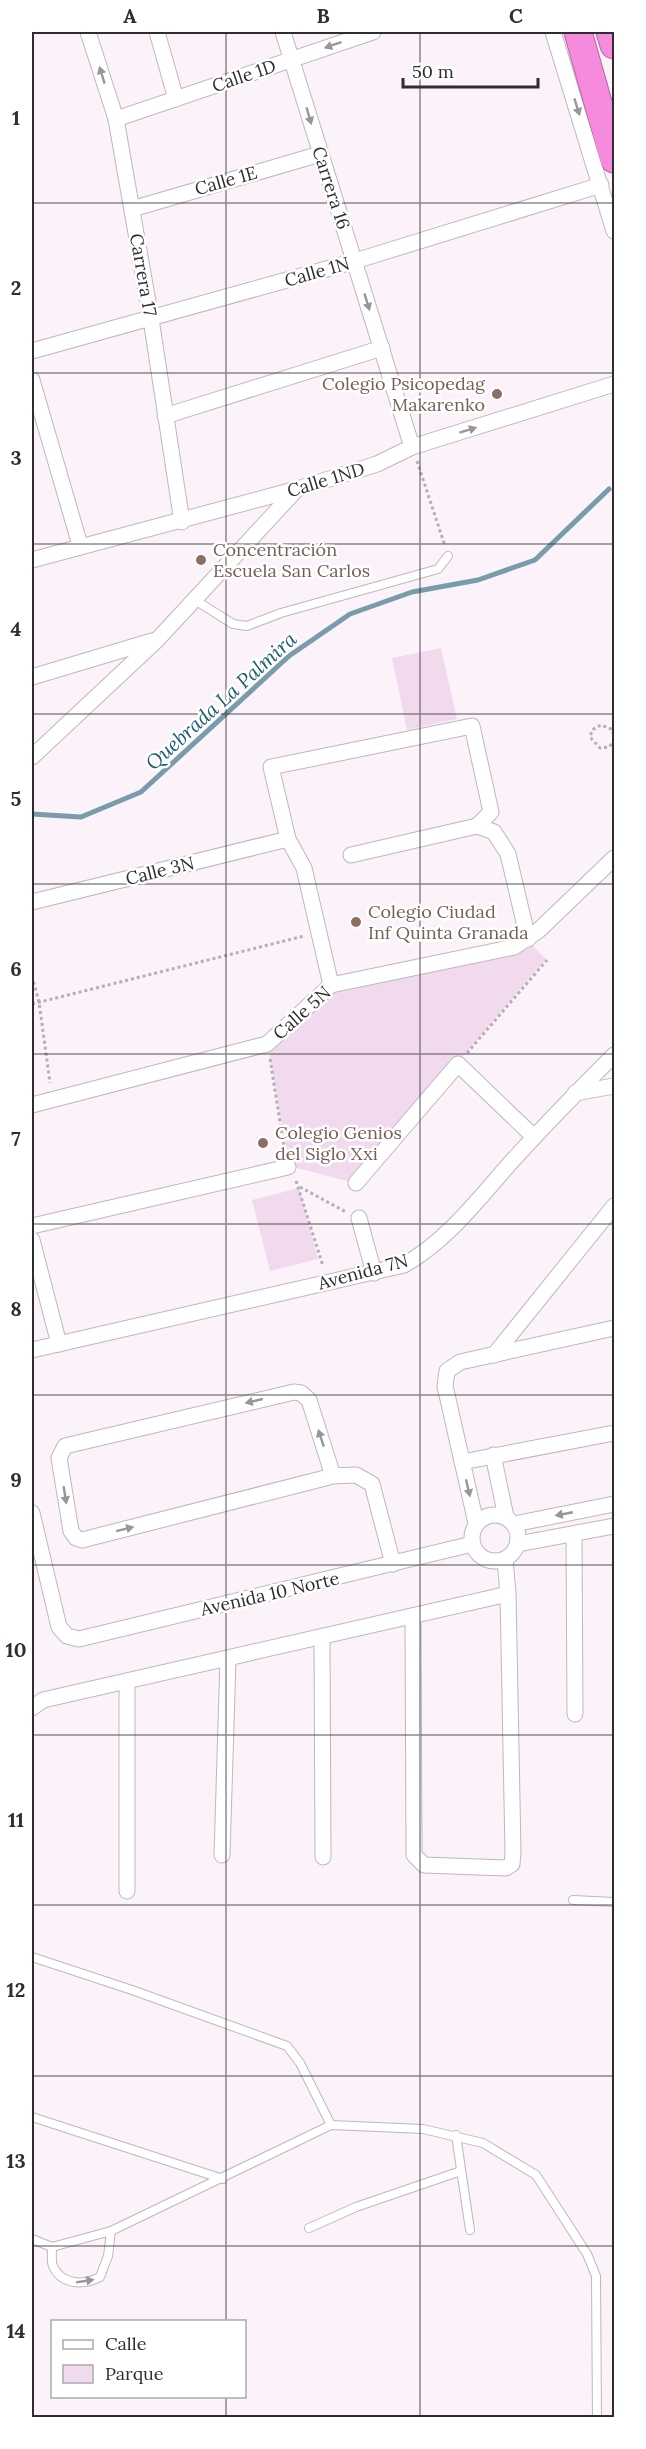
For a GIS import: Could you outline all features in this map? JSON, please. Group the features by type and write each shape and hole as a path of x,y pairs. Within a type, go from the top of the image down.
{"highway":[{"path":"578,32 615,159"},
{"path":"610,32 615,45"}],"street":[{"name":"Carrera 17","path":"88,32 116,119 151,319 182,522"},
{"path":"157,32 176,99"},
{"name":"Carrera 16","path":"283,32 412,447"},
{"name":"Calle 1D","path":"116,119 373,32"},
{"path":"553,32 615,231"},
{"name":"Calle 1E","path":"132,209 320,154"},
{"name":"Calle 1N","path":"32,351 355,261 601,185"},
{"path":"165,416 382,348"},
{"path":"32,380 80,546"},
{"name":"Calle 1ND","path":"32,560 182,522 297,489 377,464 412,447 615,384"},
{"path":"32,757 158,639 297,489"},
{"path":"32,677 158,639"},
{"path":"331,985 304,868 288,839 271,767 472,726 491,812 477,826 351,855"},
{"path":"477,826 494,832 508,854 528,939"},
{"name":"Calle 3N","path":"32,902 288,839"},
{"name":"Calle 5N","path":"32,1105 267,1044 331,985 514,947 528,939 615,858"},
{"name":"Avenida 7N","path":"32,1350 404,1265 423,1254 444,1237 534,1137 615,1055"},
{"path":"356,1183 458,1064 534,1137"},
{"path":"575,1094 615,1086"},
{"path":"32,1226 288,1167"},
{"path":"494,1355 615,1206"},
{"path":"359,1218 374,1273"},
{"path":"32,1239 59,1344"},
{"path":"476,1523 445,1386 447,1371 460,1362 615,1328"},
{"path":"333,1476 309,1400 302,1393 294,1392 65,1446 59,1458 72,1532 75,1538 82,1540 333,1476 356,1475 372,1484 393,1564"},
{"path":"462,1462 615,1433"},
{"path":"493,1455 510,1520 518,1544 513,1553 505,1559 495,1561 485,1559 477,1553 472,1544 471,1533 476,1523 485,1516 495,1514 510,1520 615,1504"},
{"name":"Avenida 10 Norte","path":"32,1513 59,1627 67,1636 79,1639 472,1544"},
{"path":"518,1544 615,1526"},
{"path":"573,1534 575,1714"},
{"path":"413,1616 414,1855 424,1865 506,1868 512,1864 513,1851 508,1594 505,1559"},
{"path":"32,1708 43,1700 508,1594"},
{"path":"322,1638 323,1857"},
{"path":"222,1855 228,1659"},
{"path":"127,1682 127,1891"}],"lane":[{"path":"195,600 233,624 247,626 281,613 438,569 448,556"},
{"path":"573,1900 615,1902"},
{"path":"32,1958 132,1990 287,2046 300,2063 331,2126"},
{"path":"32,2117 223,2179"},
{"path":"32,2239 52,2247 111,2231 331,2126 423,2129 483,2143 536,2175 587,2254 596,2276 598,2304 597,2418"},
{"path":"456,2135 470,2230"},
{"path":"309,2228 356,2207 461,2171"},
{"path":"52,2247 53,2267 64,2278 73,2283 88,2283 100,2277 108,2256 111,2231"}],"path":[{"path":"412,447 430,493 448,556"},
{"path":"614,741 609,747 600,748 592,742 591,733 595,727 601,725 610,729 615,735"},
{"path":"32,1004 318,933"},
{"path":"458,1064 547,960"},
{"path":"32,976 39,1002 53,1100"},
{"path":"300,1187 359,1218"}],"green space":[{"path":"441,648 457,719 407,730 392,658"},
{"path":"528,941 546,959 355,1183 289,1166 268,1045 331,987"},
{"path":"299,1188 318,1259 270,1271 252,1200"}],"waterway":[{"name":"Quebrada La Palmira","path":"32,814 81,817 141,792 289,656 350,614 412,592 478,580 535,560 609,489"}],"place":[{"name":"Colegio Psicopedag Makarenko","path":"497,394"},
{"name":"Concentración Escuela San Carlos","path":"201,560"},
{"name":"Colegio Ciudad Inf Quinta Granada","path":"356,922"},
{"name":"Colegio Genios del Siglo Xxi","path":"263,1143"}]}
